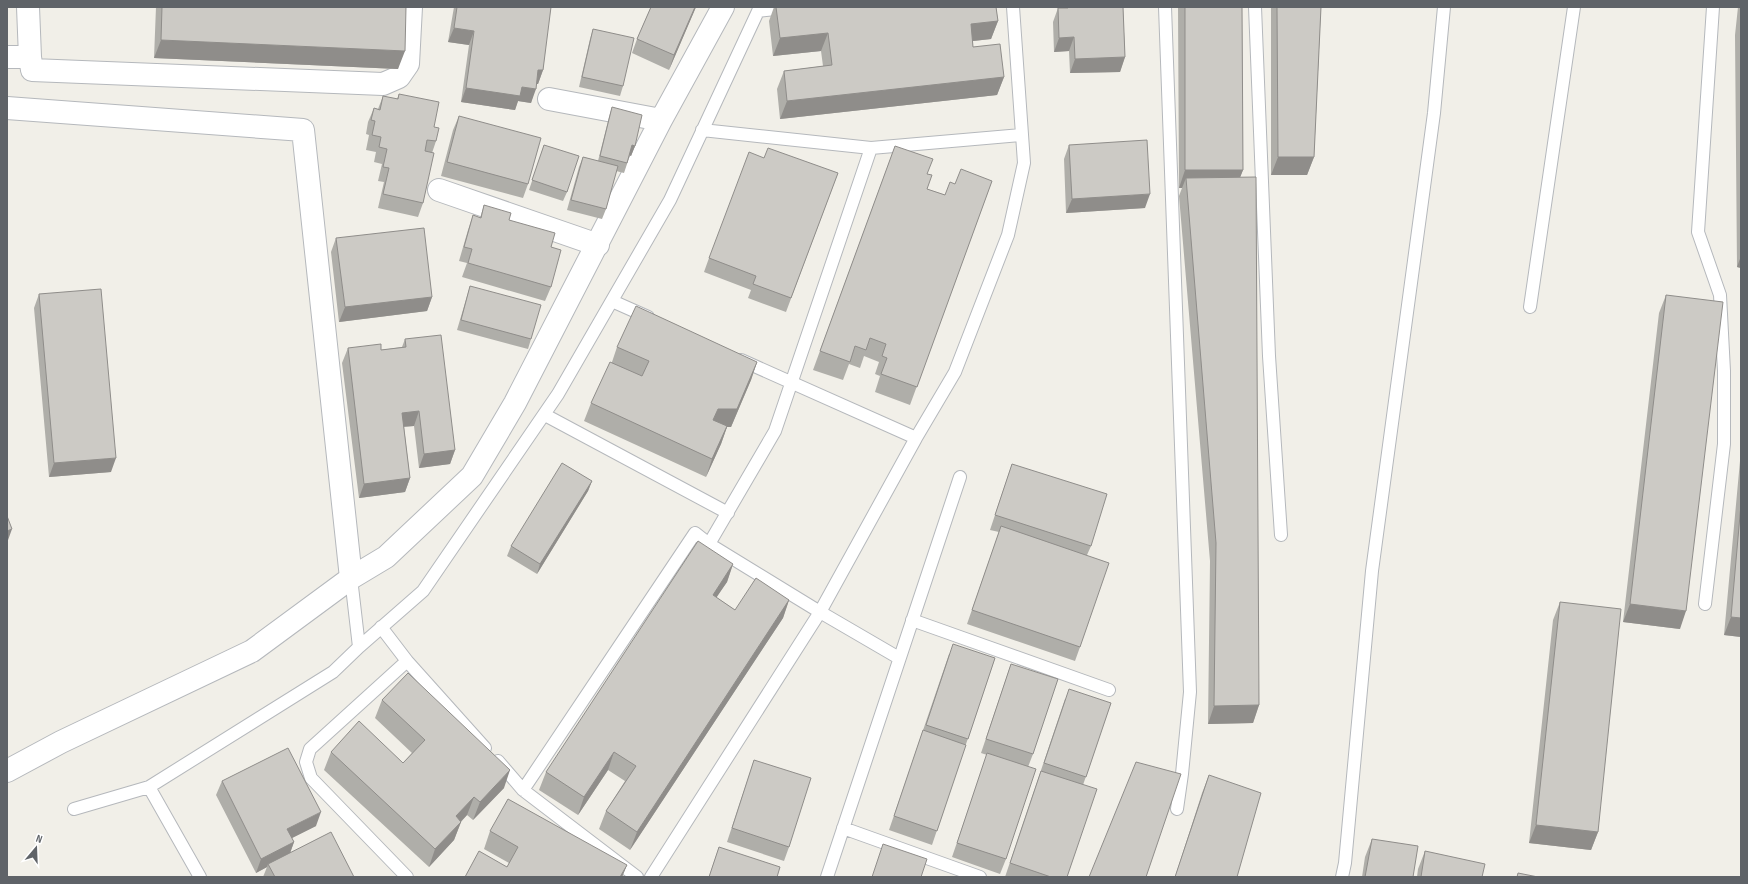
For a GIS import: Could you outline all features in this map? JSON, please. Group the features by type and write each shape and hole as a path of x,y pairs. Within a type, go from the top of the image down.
{"street":[{"path":"28,7 32,70 383,84 399,77 408,64 411,7"},
{"path":"7,771 61,742 252,651 351,578 386,557 472,476 515,404 661,120 723,7"},
{"path":"7,57 30,57"},
{"path":"549,98 661,120"},
{"path":"7,108 303,130 351,578"},
{"path":"439,190 598,244"}],"lane":[{"path":"74,809 149,787 333,672 358,647 423,591 545,415 612,301 670,200 759,9 794,7"},
{"path":"651,877 820,612 916,438 955,372 1008,235 1024,163 1013,7"},
{"path":"1165,7 1190,692 1177,809"},
{"path":"1255,7 1268,356 1281,535"},
{"path":"1342,877 1346,855 1372,571 1434,113 1444,7"},
{"path":"1530,307 1574,7"},
{"path":"1705,604 1724,444 1724,371 1720,295 1698,232 1713,7"},
{"path":"702,130 871,148 1022,135"},
{"path":"709,544 775,430 792,384 871,148"},
{"path":"612,301 662,324"},
{"path":"727,354 916,438"},
{"path":"545,415 728,513"},
{"path":"827,877 960,477"},
{"path":"523,790 695,533 709,544 820,612 899,658"},
{"path":"351,578 358,647"},
{"path":"912,620 1109,690"},
{"path":"382,627 406,661 523,790 636,877"},
{"path":"406,661 310,750 306,762 311,778 407,877"},
{"path":"149,787 200,877"},
{"path":"843,828 980,877"}],"building":[{"path":"162,7 406,7 405,51 161,40"},
{"path":"457,7 551,7 543,70 538,70 536,89 522,87 520,96 466,88 474,31 454,28"},
{"path":"651,7 695,7 674,55 637,39"},
{"path":"776,7 996,7 998,21 971,24 973,47 1000,44 1004,77 787,101 784,71 832,65 828,33 780,38"},
{"path":"1123,7 1125,57 1075,59 1074,37 1059,38 1058,8"},
{"path":"1185,7 1242,7 1243,170 1185,170"},
{"path":"1277,7 1321,7 1314,157 1278,157"},
{"path":"593,29 634,38 623,86 582,77"},
{"path":"399,94 439,102 434,127 439,128 436,141 427,140 425,151 434,153 423,203 383,194 389,168 383,167 387,149 379,147 381,137 372,135 375,121 371,120 374,108 380,110 383,96 398,99"},
{"path":"612,107 642,115 635,146 632,145 627,163 600,156"},
{"path":"459,116 541,138 528,184 447,162"},
{"path":"1147,140 1150,194 1072,199 1069,145"},
{"path":"544,145 579,156 567,192 532,180"},
{"path":"895,146 933,159 927,174 932,175 927,189 945,195 950,182 955,184 961,169 992,181 917,387 881,374 887,358 882,356 886,344 870,338 866,350 855,346 850,362 820,351"},
{"path":"768,148 838,173 791,298 753,284 756,276 709,258 749,152 764,158"},
{"path":"583,157 618,166 606,209 571,200"},
{"path":"1256,177 1259,705 1214,706 1216,543 1186,178"},
{"path":"484,205 511,213 509,220 555,233 551,247 561,250 551,287 468,263 472,249 464,247 473,215 481,218"},
{"path":"424,228 432,297 345,307 336,238"},
{"path":"470,286 541,305 531,339 461,320"},
{"path":"101,289 116,458 54,463 39,294"},
{"path":"1666,295 1723,302 1686,611 1630,604"},
{"path":"636,306 757,362 737,409 718,409 713,420 727,426 712,459 591,403 610,362 642,376 649,361 617,347"},
{"path":"441,335 455,450 424,454 419,411 402,413 410,478 364,484 348,348 381,344 381,350 406,347 405,339"},
{"path":"562,463 592,481 540,564 511,546"},
{"path":"1012,464 1107,494 1091,546 995,515"},
{"path":"1741,504 1741,618 1731,617"},
{"path":"7,516 12,529 7,531"},
{"path":"1001,526 1109,563 1080,647 972,610"},
{"path":"698,541 733,564 713,595 735,610 756,578 789,600 637,832 606,811 636,766 614,752 584,797 546,772"},
{"path":"1560,602 1621,609 1598,832 1536,825"},
{"path":"953,644 995,658 968,739 926,725"},
{"path":"1011,664 1058,679 1033,754 986,739"},
{"path":"408,673 510,770 480,802 474,797 456,816 461,822 435,849 331,752 359,721 403,763 425,740 382,700"},
{"path":"1069,689 1111,703 1086,777 1044,763"},
{"path":"923,730 966,745 937,831 894,816"},
{"path":"288,748 321,812 287,829 294,842 261,859 222,781"},
{"path":"987,753 1036,769 1006,859 957,843"},
{"path":"754,760 811,778 789,847 732,828"},
{"path":"1136,762 1181,774 1146,877 1089,877"},
{"path":"1041,771 1097,789 1067,877 1051,877 1010,863"},
{"path":"1209,775 1261,793 1237,877 1175,877"},
{"path":"508,799 627,865 620,877 465,877 479,851 507,867 518,847 490,831"},
{"path":"331,832 354,877 275,877 268,864"},
{"path":"1372,839 1418,846 1413,877 1365,877"},
{"path":"883,844 927,859 921,877 872,877"},
{"path":"719,847 780,867 777,877 709,877"},
{"path":"1425,851 1485,864 1482,877 1421,877"},
{"path":"1518,873 1538,877 1517,877"}]}
